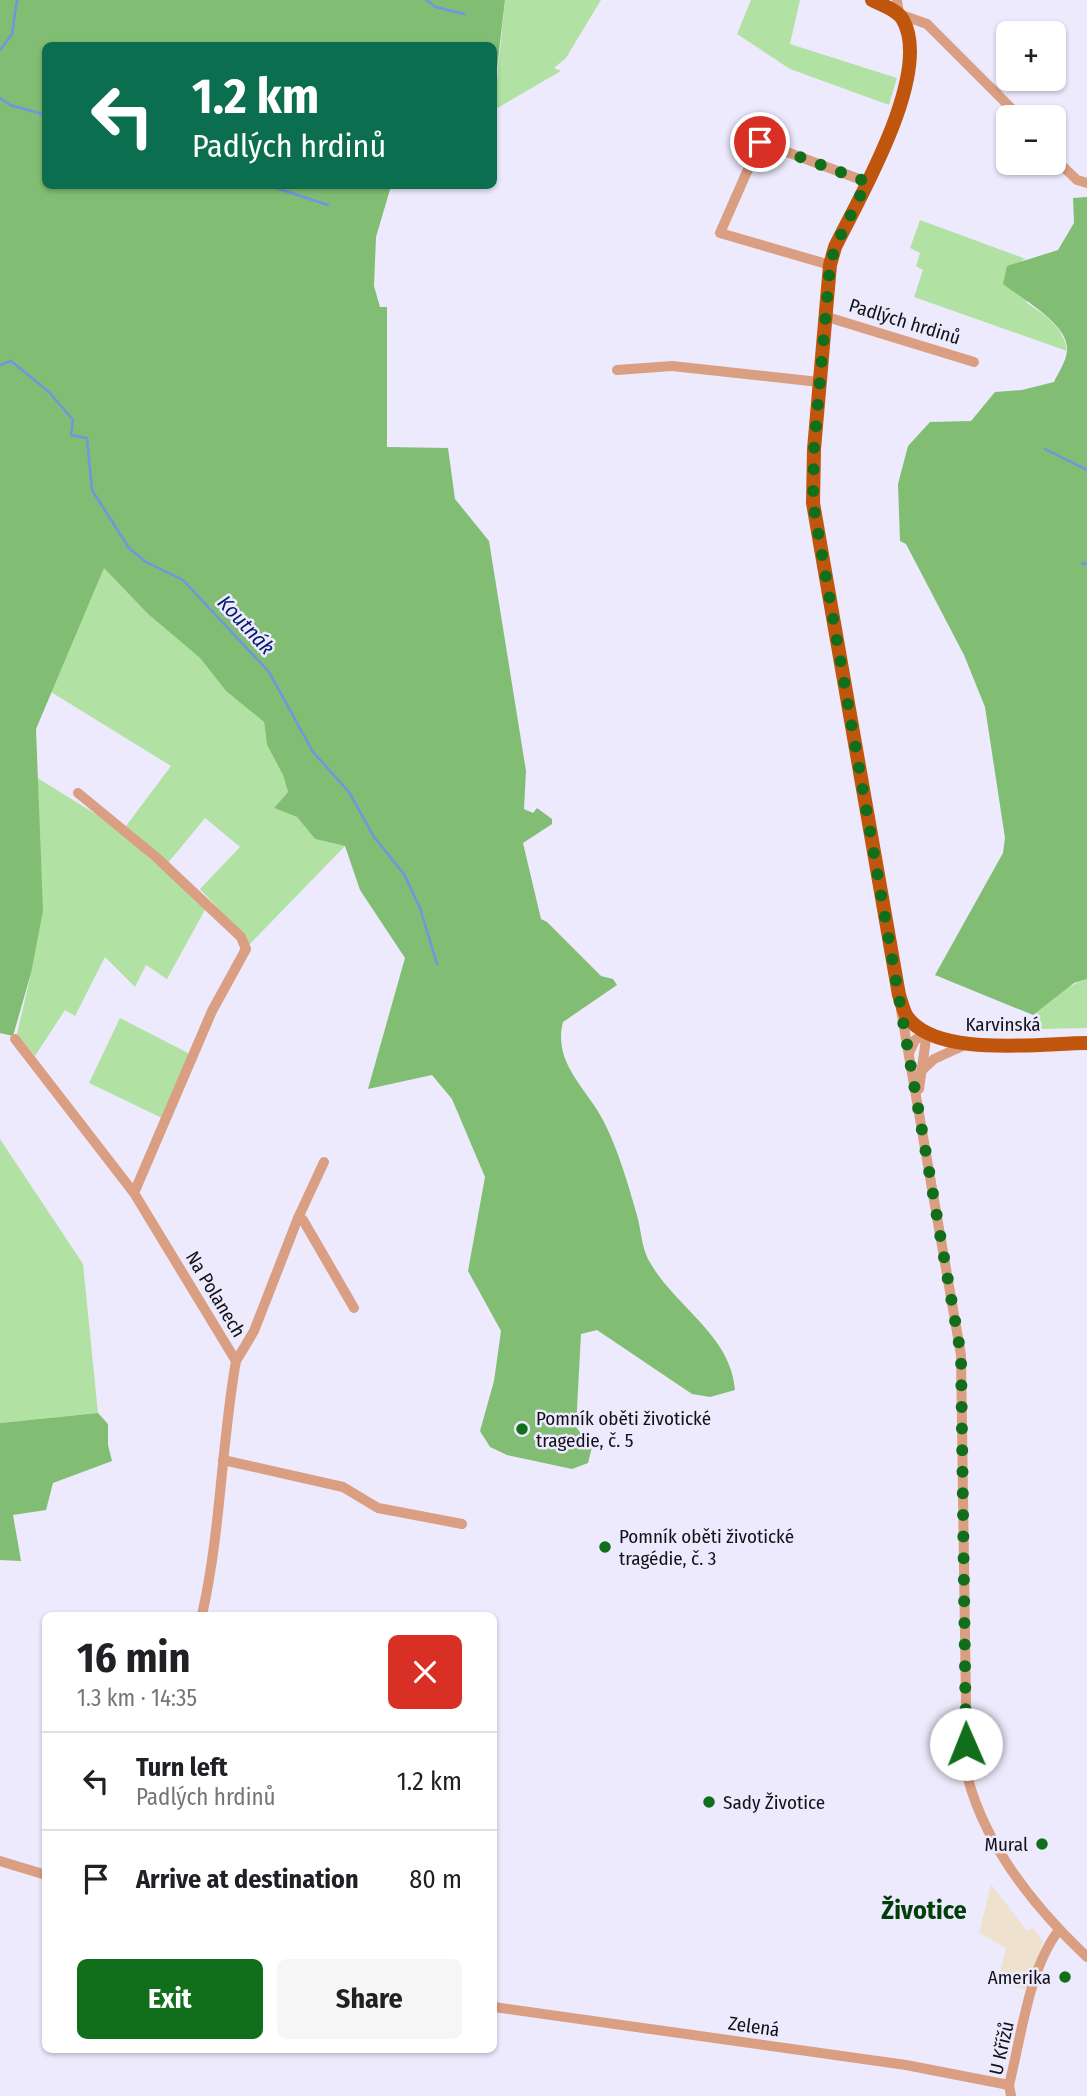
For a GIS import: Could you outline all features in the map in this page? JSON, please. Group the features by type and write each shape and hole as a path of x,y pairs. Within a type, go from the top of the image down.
{"main road":[{"path":"880,1 898,7"},
{"name":"Padlých hrdinů","path":"898,7 907,32 905,88 892,132 835,247 830,265 819,382 813,503 899,995"},
{"path":"899,995 907,1016 926,1032"},
{"name":"Karvinská","path":"926,1032 947,1041 967,1044 1087,1043"}],"street":[{"path":"898,7 927,24 1008,105"},
{"path":"830,265 720,233 760,142 867,182"},
{"path":"1066,169 1077,180 1087,183"},
{"name":"Padlých hrdinů","path":"824,316 974,362"},
{"path":"617,370 672,366 819,382"},
{"path":"78,793 156,857 241,937 246,949 212,1011 134,1193"},
{"name":"Padlých hrdinů","path":"899,995 961,1355 967,1775 979,1814 994,1842 1034,1900 1059,1930 1087,1957"},
{"path":"909,1055 915,1040 926,1032"},
{"name":"Padlých hrdinů","path":"917,1098 926,1032"},
{"name":"Na Polanech","path":"15,1039 134,1193 236,1361 227,1411 217,1537 203,1612"},
{"path":"922,1070 934,1059 967,1044"},
{"path":"236,1361 254,1331 298,1218 324,1163"},
{"path":"298,1218 303,1220 354,1308"},
{"path":"223,1460 343,1487 378,1508 462,1524"},
{"path":"0,1861 42,1874"},
{"name":"U Křížů","path":"1010,2090 1044,1953 1059,1930"},
{"name":"Zelená","path":"497,2007 906,2065 1010,2090"}],"shaded area":[{"path":"991,1884 1027,1931 1033,1928 1043,1941 1028,1990 1010,1986 1000,1972 1006,1948 979,1933"}],"green space":[{"path":"0,0 505,0 497,68 497,42 42,42 42,189 390,189 376,237 374,286 380,307 387,307 387,447 448,448 455,499 489,541 526,771 524,809 533,813 537,808 552,819 552,824 523,843 541,919 601,976 613,979 617,985 563,1022 563,1051 574,1077 599,1113 615,1147 648,1259 659,1276 712,1336 731,1370 735,1390 710,1397 692,1394 597,1330 581,1334 576,1427 592,1447 588,1463 572,1469 507,1455 490,1447 480,1431 494,1381 501,1331 468,1271 485,1177 452,1099 432,1075 368,1089 405,958 360,890 345,846 315,839 297,817 274,808 288,792 283,775 267,745 264,722 226,691 200,658 148,614 104,568 36,729 43,911 31,973 13,1036 0,1033"},
{"path":"505,0 601,0 566,58 554,68 561,71 497,108"},
{"path":"751,0 800,0 790,44 897,78 889,105 790,69 737,34"},
{"path":"1087,197 1087,979 1074,983 1033,1015 935,975 1003,853 1005,838 985,707 964,655 906,544 900,541 898,484 908,446 930,422 971,421 995,392 1022,390 1054,382 1064,363 1066,341 1053,322 1003,284 1007,266 1058,250 1074,223 1073,198"},
{"path":"920,220 1026,259 1022,260 1027,303 1058,329 1067,351 914,297 923,270 916,266 920,253 910,248"},
{"path":"104,567 148,614 200,658 226,691 264,722 267,745 283,775 288,792 274,808 297,817 315,839 345,846 248,946 243,935 200,889 240,847 205,818 168,863 126,826 171,766 51,692"},
{"path":"31,774 110,823 206,908 167,979 146,965 135,987 105,957 75,1016 65,1010 35,1056 17,1034 31,973"},
{"path":"1087,979 1087,1028 1038,1029 1029,1024 1039,1009 1054,996"},
{"path":"120,1018 190,1054 162,1118 89,1083"},
{"path":"0,1139 83,1264 98,1413 0,1423"},
{"path":"98,1413 108,1424 108,1445 112,1461 53,1483 46,1510 13,1515 21,1561 0,1560 0,1423"}],"waterway":[{"path":"0,50 12,34 17,0"},
{"path":"426,0 436,7 464,14"},
{"path":"0,98 10,105 42,114"},
{"path":"279,189 328,205"},
{"name":"Koutnák","path":"0,365 11,361 49,392 73,420 71,435 87,438 92,490 129,548 146,562 183,580 269,672 313,752 349,792 374,837 404,874 420,908 437,964"},
{"path":"1045,449 1087,470"},
{"path":"1082,564 1087,563"}],"place":[{"name":"Pomník oběti životické tragedie, č. 5","path":"522,1429"},
{"name":"Pomník oběti životické tragédie, č. 3","path":"605,1547"},
{"name":"Sady Životice","path":"709,1802"},
{"name":"Mural","path":"1042,1844"},
{"name":"Amerika","path":"1065,1977"}],"district":[{"name":"Životice","path":"924,1910"}],"route":[{"path":"760,142 867,182 835,247 830,265 814,449 813,503 961,1355 966,1744"}]}
